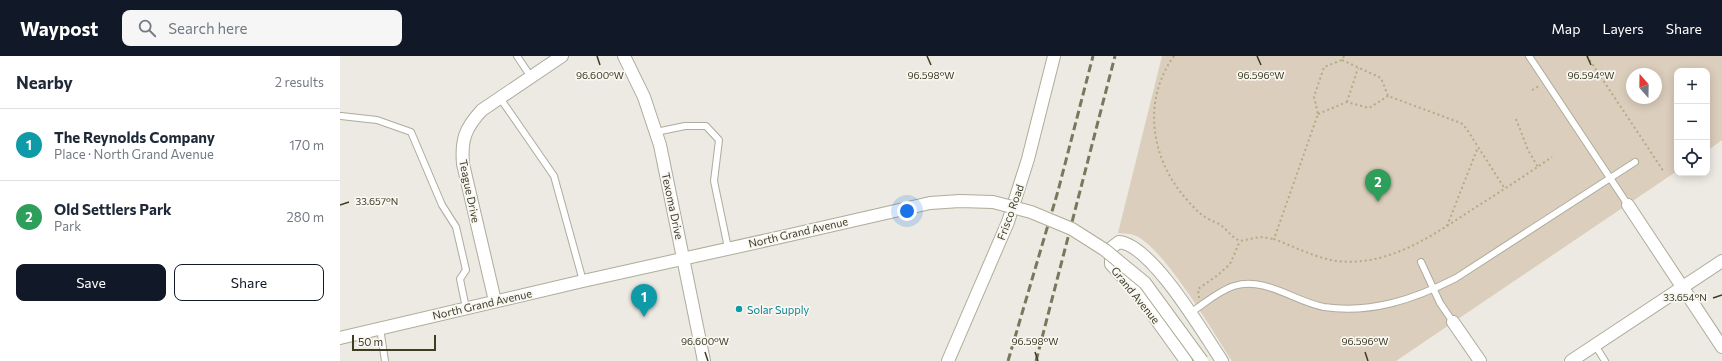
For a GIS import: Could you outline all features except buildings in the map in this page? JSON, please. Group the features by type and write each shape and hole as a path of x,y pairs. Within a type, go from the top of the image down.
{"street":[{"name":"Teague Drive","path":"495,301 463,164 461,147 465,132 473,119 482,110 562,56"},
{"name":"Texoma Drive","path":"624,56 644,97 656,132 684,258 704,361"},
{"name":"Frisco Road","path":"948,361 1008,222 1028,159 1054,56"},
{"name":"North Grand Avenue","path":"340,338 495,301 930,203 960,201 993,202 1031,212 1072,229 1105,250 1145,283 1202,361"},
{"path":"1628,205 1722,346"},
{"name":"Grand Avenue","path":"1186,361 1153,313 1111,264 1111,248 1118,242 1126,242 1141,253 1159,270 1222,361"},
{"path":"1571,361 1722,261"},
{"path":"1453,322 1480,361"}],"lane":[{"path":"517,56 531,77"},
{"path":"1529,56 1628,205"},
{"path":"500,98 554,176 583,281"},
{"path":"341,116 377,120 411,132 442,205 456,227 466,270 460,280 466,308"},
{"path":"656,132 685,126 706,126 719,140 714,181 728,248"},
{"path":"1190,313 1234,286 1250,284 1261,285 1323,306 1338,308 1379,306 1403,301 1434,290 1468,270 1635,162"},
{"path":"1422,262 1440,303 1453,322"},
{"path":"380,328 385,361"},
{"path":"1595,345 1605,361"}],"path":[{"path":"1174,56 1163,75 1154,104 1153,119 1158,149 1170,177 1191,205 1205,217 1227,230 1233,238 1240,242 1260,236 1274,239 1328,259 1363,261 1379,258 1406,250 1447,226 1552,157"},
{"path":"1274,239 1318,114 1314,97 1324,67 1342,60 1344,56"},
{"path":"1587,56 1664,172"},
{"path":"1342,60 1381,78 1388,96 1462,124 1478,146 1505,189"},
{"path":"1347,102 1358,68"},
{"path":"1318,114 1347,102 1369,108 1388,96"},
{"path":"1516,119 1528,150 1538,167"},
{"path":"1447,226 1478,146"},
{"path":"1202,305 1197,293 1198,289 1230,264 1240,242"}],"shaded area":[{"path":"1162,56 1722,56 1722,140 1710,149 1710,68 1674,68 1674,173 1396,361 1232,361 1188,292 1161,257 1148,244 1136,236 1118,233"}],"railway":[{"path":"1008,361 1058,191 1093,56"},
{"path":"1036,361 1115,56"}],"place":[{"name":"Old Settlers Park","path":"1378,202"},
{"name":"Solar Supply","path":"739,309"},
{"name":"The Reynolds Company","path":"644,317"}]}
